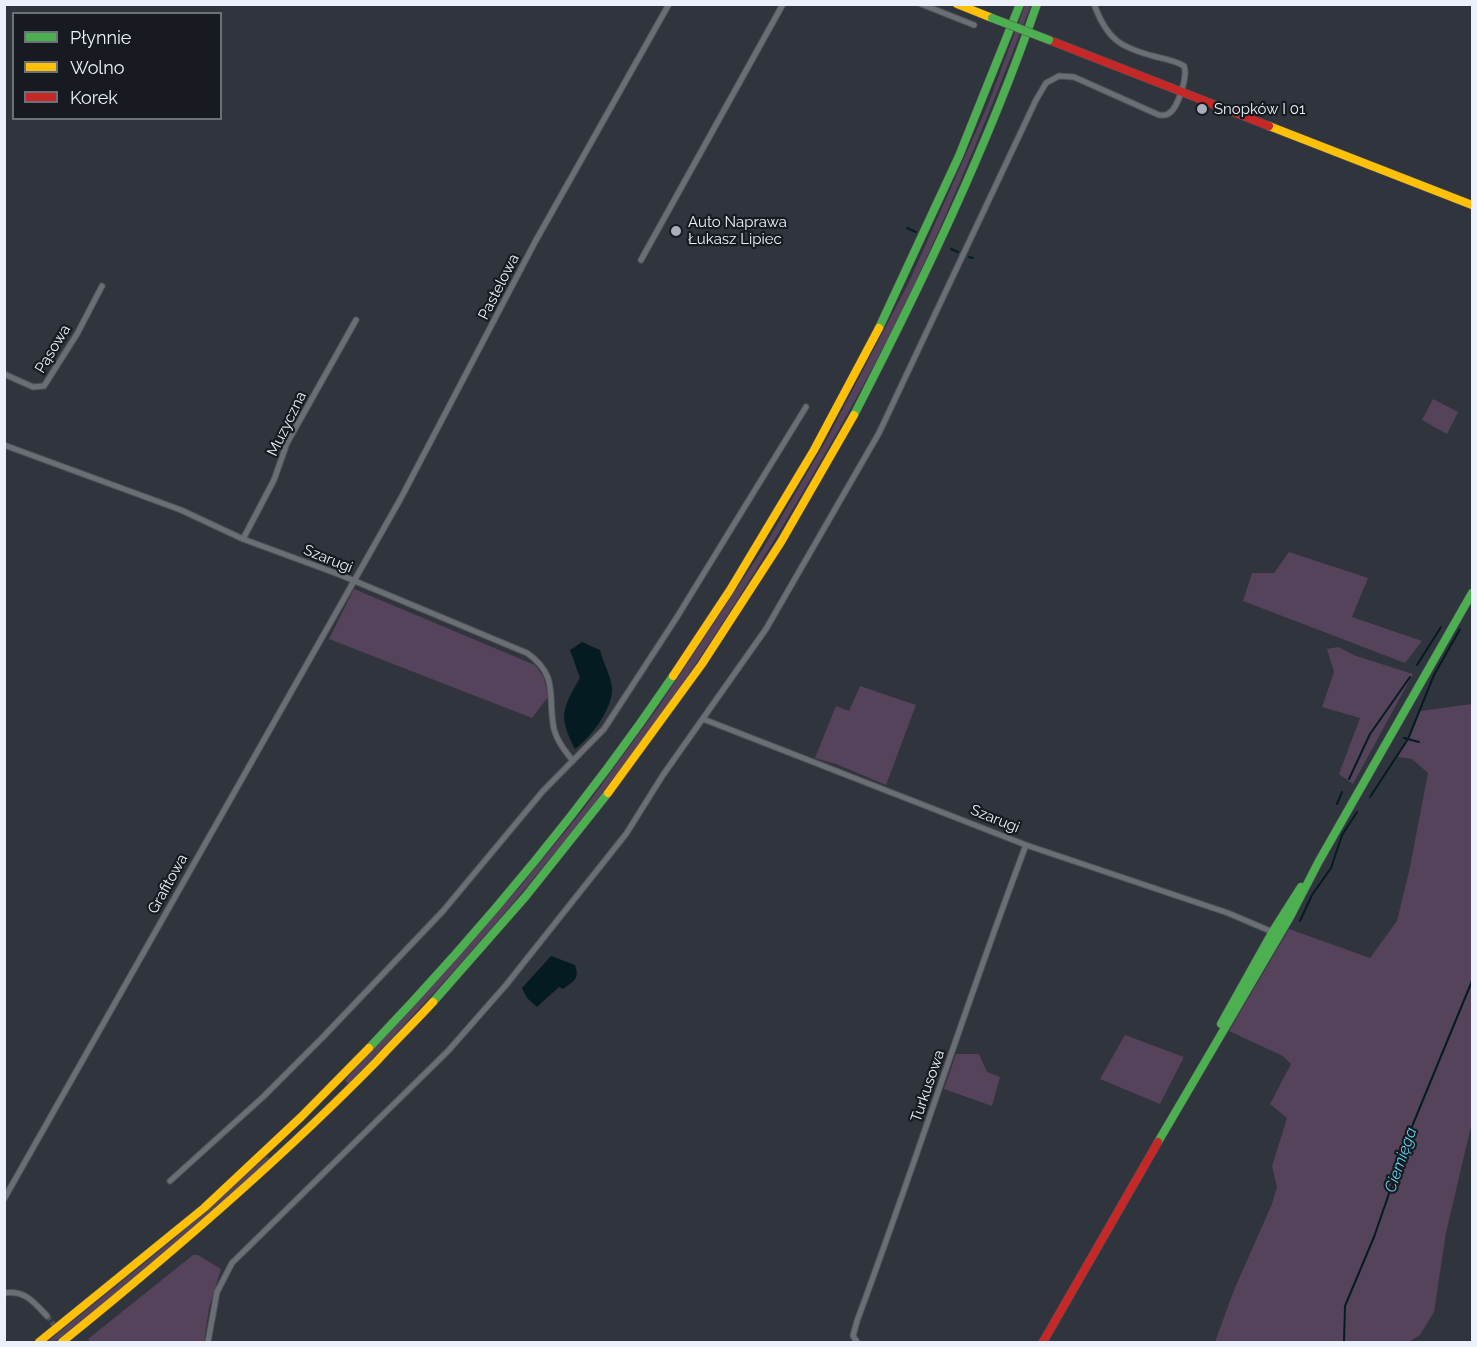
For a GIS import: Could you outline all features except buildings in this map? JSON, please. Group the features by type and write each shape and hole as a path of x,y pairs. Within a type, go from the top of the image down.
{"main road":[{"path":"957,4 1473,205"},
{"path":"39,1342 187,1223 278,1140 360,1058 426,989 510,892 586,797 652,709 758,549 860,369 943,198 985,98 1020,4"},
{"path":"62,1342 210,1221 303,1136 406,1032 536,884 666,717 731,622 780,544 869,387 955,210 1001,102 1037,4"},
{"path":"1043,1342 1473,593"}],"street":[{"name":"Pastelowa","path":"353,581 401,498 535,242 669,4"},
{"path":"641,260 783,4"},
{"path":"921,4 974,26"},
{"path":"208,1342 217,1292 236,1259 421,1080 506,985 626,834 663,775 766,629 879,433 1046,83 1059,76 1074,77 1159,115 1171,112 1186,76 1184,66 1122,46 1108,32 1094,4"},
{"name":"Pąsowa","path":"4,374 33,387 44,386 77,334 102,286"},
{"name":"Muzyczna","path":"243,539 274,480 287,443 356,321"},
{"path":"170,1181 332,1029 443,911 543,791 604,729 806,407"},
{"name":"Szarugi","path":"4,445 181,510 243,539 353,581 516,648 535,658 548,676 554,731 573,761"},
{"name":"Grafitowa","path":"4,1199 353,581"},
{"name":"Szarugi","path":"703,719 1026,845 1228,913 1276,934"},
{"name":"Turkusowa","path":"857,1342 853,1336 857,1321 894,1223 1026,845"},
{"path":"4,1293 23,1293 32,1299 47,1316"}],"shaded area":[{"path":"1025,5 1031,5 989,111 902,310 835,436 737,601 661,714 588,811 512,905 348,1084 345,1080 519,888 586,806 657,709 764,547 828,437 909,282 989,102"},
{"path":"1433,399 1458,412 1447,434 1422,420"},
{"path":"1289,552 1368,578 1352,617 1422,641 1405,663 1243,601 1252,573 1274,573"},
{"path":"354,589 535,665 544,678 548,697 532,718 329,639"},
{"path":"1338,647 1356,656 1413,674 1353,784 1339,774 1360,718 1322,707 1334,672 1327,649"},
{"path":"860,686 916,705 886,785 836,764 815,758 836,706 849,711"},
{"path":"1472,704 1472,1122 1446,1233 1434,1312 1420,1335 1409,1342 1215,1342 1277,1187 1272,1166 1287,1118 1270,1104 1291,1064 1283,1056 1229,1031 1289,929 1370,958 1397,921 1428,773 1412,759 1398,757 1420,711"},
{"path":"1125,1035 1184,1057 1160,1104 1100,1079"},
{"path":"956,1054 979,1054 987,1072 1000,1077 992,1106 944,1089"},
{"path":"267,1156 270,1160 164,1253 55,1342 47,1342 174,1239"},
{"path":"193,1255 198,1255 221,1269 209,1308 204,1342 91,1342 88,1339"}],"water":[{"path":"582,642 600,650 611,680 612,690 608,706 599,723 575,749 566,728 564,713 580,678 570,650"},
{"path":"551,956 575,965 576,977 563,989 559,987 537,1007 527,998 522,988"}],"waterway":[{"path":"907,228 916,232"},
{"path":"951,249 958,252"},
{"path":"969,257 973,258"},
{"path":"1417,665 1441,627"},
{"path":"1370,797 1408,739 1434,675 1460,629"},
{"path":"1349,779 1370,734 1410,677"},
{"path":"1404,738 1419,742"},
{"path":"1337,804 1342,792"},
{"path":"1300,921 1312,895 1331,868 1342,835 1357,812"},
{"name":"Ciemięga","path":"1344,1342 1345,1306 1374,1237 1413,1124 1472,981"}],"tunnel":[{"path":"47,1316 66,1341"}],"traffic: fast":[{"path":"879,328 959,156 1020,4"},
{"path":"854,415 953,213 1018,57 1037,4"},
{"path":"992,18 1049,40"},
{"path":"1158,1142 1290,917 1319,861 1472,593"},
{"path":"369,1048 451,960 567,822 673,676"},
{"path":"433,1002 526,896 608,793"},
{"path":"1221,1024 1273,931 1301,887"}],"traffic: slow":[{"path":"957,4 992,18"},
{"path":"1269,126 1472,205"},
{"path":"673,676 730,590 814,450 879,328"},
{"path":"608,793 702,664 781,542 854,415"},
{"path":"62,1342 184,1241 263,1171 340,1098 433,1002"},
{"path":"39,1342 204,1208 301,1117 369,1048"}],"traffic: jam":[{"path":"1049,40 1269,126"},
{"path":"1043,1342 1158,1142"}],"place":[{"name":"Snopków I 01","path":"1202,109"},
{"name":"Auto Naprawa Łukasz Lipiec","path":"676,231"}]}
